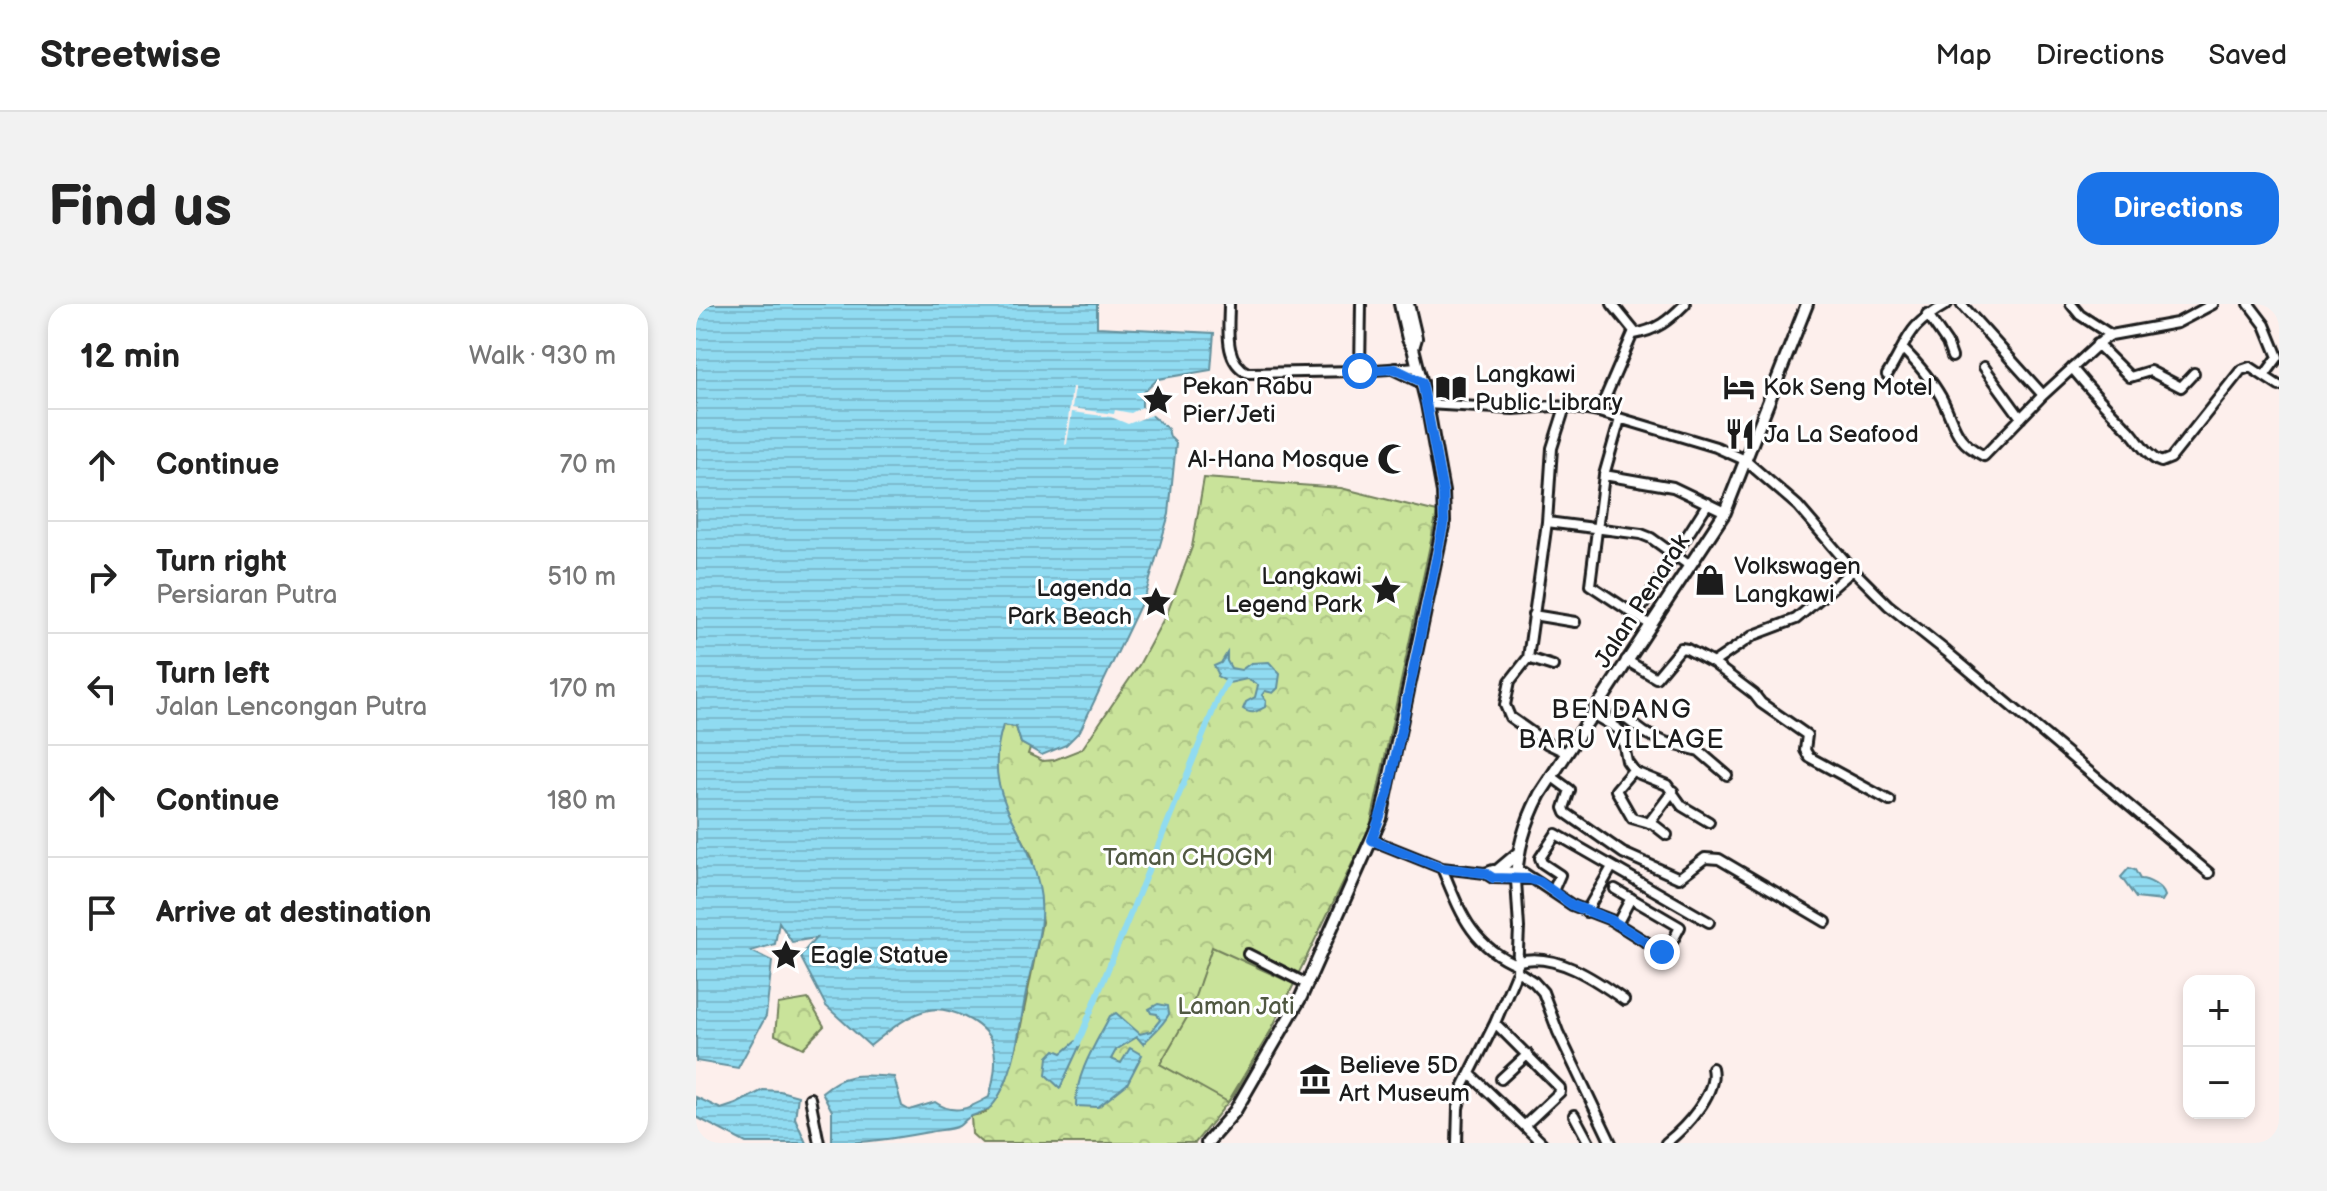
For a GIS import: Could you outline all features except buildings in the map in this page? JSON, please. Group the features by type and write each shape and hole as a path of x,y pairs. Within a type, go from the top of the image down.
{"main road":[{"path":"1207,1143 1235,1111 1301,997 1372,840 1388,793 1444,521 1443,492 1427,404 1400,304"},
{"path":"1395,369 1405,364 1414,350 1416,338 1408,304"},
{"name":"Jalan Penarak","path":"1516,875 1517,854 1534,806 1551,776 1725,512 1807,304"},
{"path":"1395,369 1422,382"},
{"path":"1499,874 1517,854"}],"street":[{"path":"1229,304 1232,357 1238,367 1248,373 1418,367"},
{"path":"1360,371 1361,304"},
{"path":"1599,412 1634,334 1632,327 1612,304"},
{"path":"1634,334 1662,326 1685,304"},
{"path":"1887,375 1912,329 1927,314 1947,304"},
{"path":"1961,304 2043,395"},
{"path":"2071,304 2080,315 2111,335"},
{"path":"1902,348 1931,380 1949,414 1953,430 1981,456 1987,454 2097,344 2111,335 2177,323 2213,304"},
{"path":"2249,304 2265,325 2278,357 2264,376"},
{"path":"1927,314 1947,343 1952,357"},
{"path":"2097,344 2130,377 2150,371 2181,387 2194,373"},
{"path":"1984,367 2021,418"},
{"path":"2072,368 2110,413 2151,456 2161,462 2171,458 2241,370 2250,367 2279,386"},
{"path":"1427,404 1513,409 1565,407 1599,412 1716,447 1745,460 1798,506 1888,605 2209,873"},
{"path":"1565,407 1552,448 1547,522 1528,658 1510,681 1506,692 1506,712 1548,744 1567,753"},
{"path":"1620,419 1604,475 1590,585 1649,624"},
{"path":"1604,475 1673,487 1725,512"},
{"path":"1636,616 1708,503"},
{"path":"1547,522 1641,534 1690,566"},
{"path":"1713,663 1754,635 1796,619 1853,570"},
{"path":"1533,615 1575,622"},
{"path":"1626,660 1656,678 1681,648 1687,649 1713,663 1754,694 1761,703 1807,735 1805,750 1809,757 1890,801"},
{"path":"1528,658 1553,666"},
{"path":"1592,714 1610,723 1622,736 1627,761 1633,770 1667,785 1682,806 1709,822"},
{"path":"1610,723 1621,715 1645,733 1699,751 1727,775"},
{"path":"1633,770 1616,790 1632,818 1649,823 1667,835"},
{"path":"1551,776 1570,790 1564,808 1566,813 1623,853 1679,878 1705,858 1719,859 1826,922"},
{"path":"1649,823 1673,791"},
{"path":"1553,891 1560,875 1542,863 1540,858 1556,834 1709,922"},
{"path":"1372,840 1442,868 1530,879 1586,912 1617,924 1662,952 1667,952 1680,930 1679,925 1615,889"},
{"path":"1586,912 1612,867"},
{"path":"1442,868 1469,928 1493,952 1518,966 1543,992 1558,1032 1611,1143"},
{"path":"1499,874 1517,896"},
{"name":"Jalan Penarak","path":"1457,1143 1460,1097 1518,966 1516,875"},
{"path":"1617,924 1631,898"},
{"path":"1248,954 1305,983"},
{"path":"1518,966 1530,958 1558,963 1624,1000"},
{"path":"1495,1023 1560,1090 1525,1125"},
{"path":"1501,1079 1528,1054"},
{"path":"1666,1143 1708,1095 1714,1078 1712,1068"},
{"path":"1470,1074 1542,1143"},
{"path":"810,1098 819,1143"},
{"path":"1574,1115 1589,1143"}],"green space":[{"name":"Taman CHOGM","path":"1204,478 1341,488 1437,512 1370,827 1270,1032 1234,1095 1195,1143 982,1143 972,1134 971,1116 985,1113 1006,1081 1017,1045 1042,922 1032,857 1003,802 995,773 997,745 1003,725 1016,727 1021,743 1030,748 1028,754 1043,761 1082,749 1139,665 1168,611 1192,547"},
{"name":"Laman Jati","path":"1212,947 1294,984 1270,1032 1228,1102 1160,1064 1189,1014"},
{"path":"808,999 824,1026 803,1048 775,1035 778,1004"}],"water":[{"path":"696,304 1097,304 1097,327 1214,333 1211,370 1158,379 1142,394 1142,407 1168,429 1176,443 1169,514 1146,593 1080,731 1066,745 1042,755 1021,743 1016,727 1003,725 997,751 997,773 1008,809 1033,863 1041,899 1040,926 1009,1075 990,1108 956,1127 881,1140 832,1143 832,1111 822,1092 831,1085 847,1077 894,1077 902,1106 909,1110 935,1102 949,1109 962,1109 989,1097 995,1070 994,1048 988,1035 973,1022 937,1009 913,1015 870,1046 826,1006 800,956 816,938 792,942 779,922 775,944 751,951 772,961 766,1016 738,1068 696,1061"},
{"path":"1227,653 1231,668 1241,670 1251,663 1269,662 1280,674 1278,688 1273,693 1265,691 1262,695 1266,701 1265,707 1254,712 1243,709 1246,702 1255,697 1258,685 1247,679 1229,683 1217,676 1214,666 1221,663"},
{"path":"2129,868 2135,870 2140,879 2151,882 2161,890 2165,896 2162,901 2136,898 2121,877"},
{"path":"1158,1004 1168,1006 1169,1014 1160,1026 1143,1044 1137,1037 1116,1050 1111,1059 1121,1063 1130,1048 1142,1055 1127,1084 1098,1107 1076,1106 1083,1071 1110,1016 1116,1013 1140,1034 1151,1031 1160,1020 1149,1009"},
{"path":"1076,1041 1080,1045 1060,1088 1046,1075 1048,1057 1055,1050 1062,1053"},
{"path":"763,1090 798,1096 795,1118 806,1143 746,1143 696,1117 696,1097 721,1109"}],"pier":[{"path":"1072,387 1075,387 1072,408 1114,414 1115,410 1131,413 1142,407 1154,414 1128,424 1111,417 1072,412 1065,445"}],"waterway":[{"path":"1078,1043 1227,682"}],"place":[{"name":"Kok Seng Motel","path":"1739,387"},
{"name":"Langkawi Public Library","path":"1451,388"},
{"name":"Pekan Rabu Pier/Jeti","path":"1158,400"},
{"name":"Ja La Seafood","path":"1740,434"},
{"name":"Al-Hana Mosque","path":"1393,459"},
{"name":"Volkswagen Langkawi","path":"1710,580"},
{"name":"Langkawi Legend Park","path":"1386,590"},
{"name":"Lagenda Park Beach","path":"1156,602"},
{"name":"Eagle Statue","path":"786,955"},
{"name":"Believe 5D Art Museum","path":"1315,1079"}],"district":[{"name":"BENDANG BARU VILLAGE","path":"1622,725"}],"route":[{"path":"1360,371 1395,369 1422,382 1444,502 1439,547 1388,793 1372,840 1442,868 1485,873 1493,878 1540,882 1580,910 1611,920 1662,952"}]}
